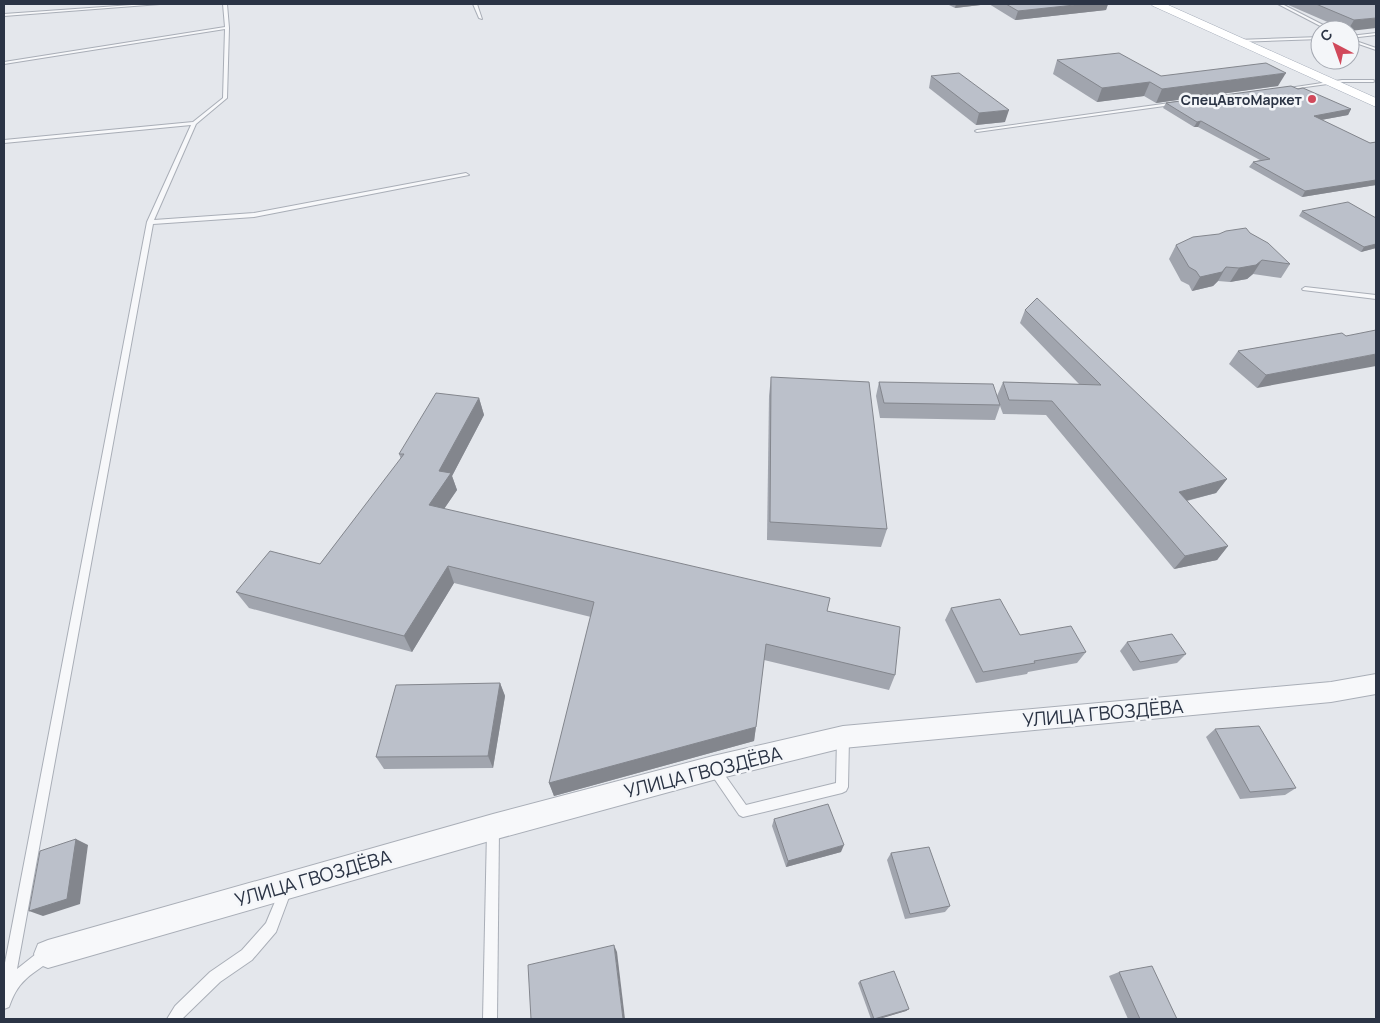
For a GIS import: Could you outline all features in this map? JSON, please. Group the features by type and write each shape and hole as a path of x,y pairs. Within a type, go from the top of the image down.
{"main road":[{"path":"1157,4 1243,40"},
{"path":"1168,4 1336,82 1376,103"},
{"path":"1336,82 1376,96"}],"street":[{"name":"УЛИЦА ГВОЗДЁВА","path":"48,954 493,827 713,768 843,737 1331,692 1376,684"}],"lane":[{"path":"4,15 158,4"},
{"path":"5,997 150,222 194,123 225,98 228,28 224,4"},
{"path":"475,4 481,18"},
{"path":"1280,4 1311,20"},
{"path":"4,63 228,28"},
{"path":"1360,36 1376,34"},
{"path":"1243,40 1310,38"},
{"path":"1360,42 1376,49"},
{"path":"1281,89 1336,82 1373,81"},
{"path":"976,131 1182,103"},
{"path":"4,141 194,123"},
{"path":"150,222 254,215 466,175"},
{"path":"1305,289 1376,297"},
{"path":"713,768 742,810 842,787 843,737"},
{"path":"490,1019 493,827"},
{"path":"174,1019 215,977 247,955 271,927 288,885"},
{"path":"5,997 23,971 48,954"}],"building":[{"path":"1006,4 1084,4 1018,11"},
{"path":"1316,4 1376,4 1376,18 1354,20"},
{"path":"1119,53 1161,76 1266,63 1286,73 1162,89 1150,82 1102,88 1057,60"},
{"path":"959,73 1009,110 979,113 931,76"},
{"path":"1291,86 1298,89 1303,88 1351,109 1314,116 1370,143 1376,142 1376,180 1305,191 1253,162 1270,159 1201,121 1197,122 1166,103"},
{"path":"1348,202 1376,218 1376,244 1364,247 1302,211"},
{"path":"1246,228 1250,233 1268,243 1290,264 1262,260 1256,265 1239,268 1226,267 1222,272 1200,277 1196,271 1189,267 1176,245 1193,237"},
{"path":"1037,298 1227,479 1179,492 1228,546 1185,556 1052,401 1009,400 1003,382 1101,385 1025,310"},
{"path":"1376,330 1376,354 1266,375 1238,351 1342,333 1346,336"},
{"path":"771,377 869,382 887,529 770,522"},
{"path":"879,382 993,384 1000,405 884,403"},
{"path":"436,393 479,398 439,471 451,473 429,505 830,598 827,611 900,627 895,675 766,644 756,727 549,783 594,602 448,566 404,636 236,592 270,551 320,564 404,454 399,454"},
{"path":"1000,599 1020,635 1071,626 1086,652 983,672 951,608"},
{"path":"1172,634 1186,654 1140,662 1127,642"},
{"path":"500,683 488,756 376,757 396,685"},
{"path":"1259,726 1296,788 1250,792 1215,729"},
{"path":"828,804 844,845 788,861 774,819"},
{"path":"76,839 67,899 29,911 40,851"},
{"path":"929,847 950,906 910,914 891,853"},
{"path":"614,945 623,1019 531,1019 528,965"},
{"path":"1152,966 1177,1019 1140,1019 1119,972"},
{"path":"894,971 909,1009 874,1019 860,981"}],"place":[{"name":"СпецАвтоМаркет","path":"1312,99"}]}
